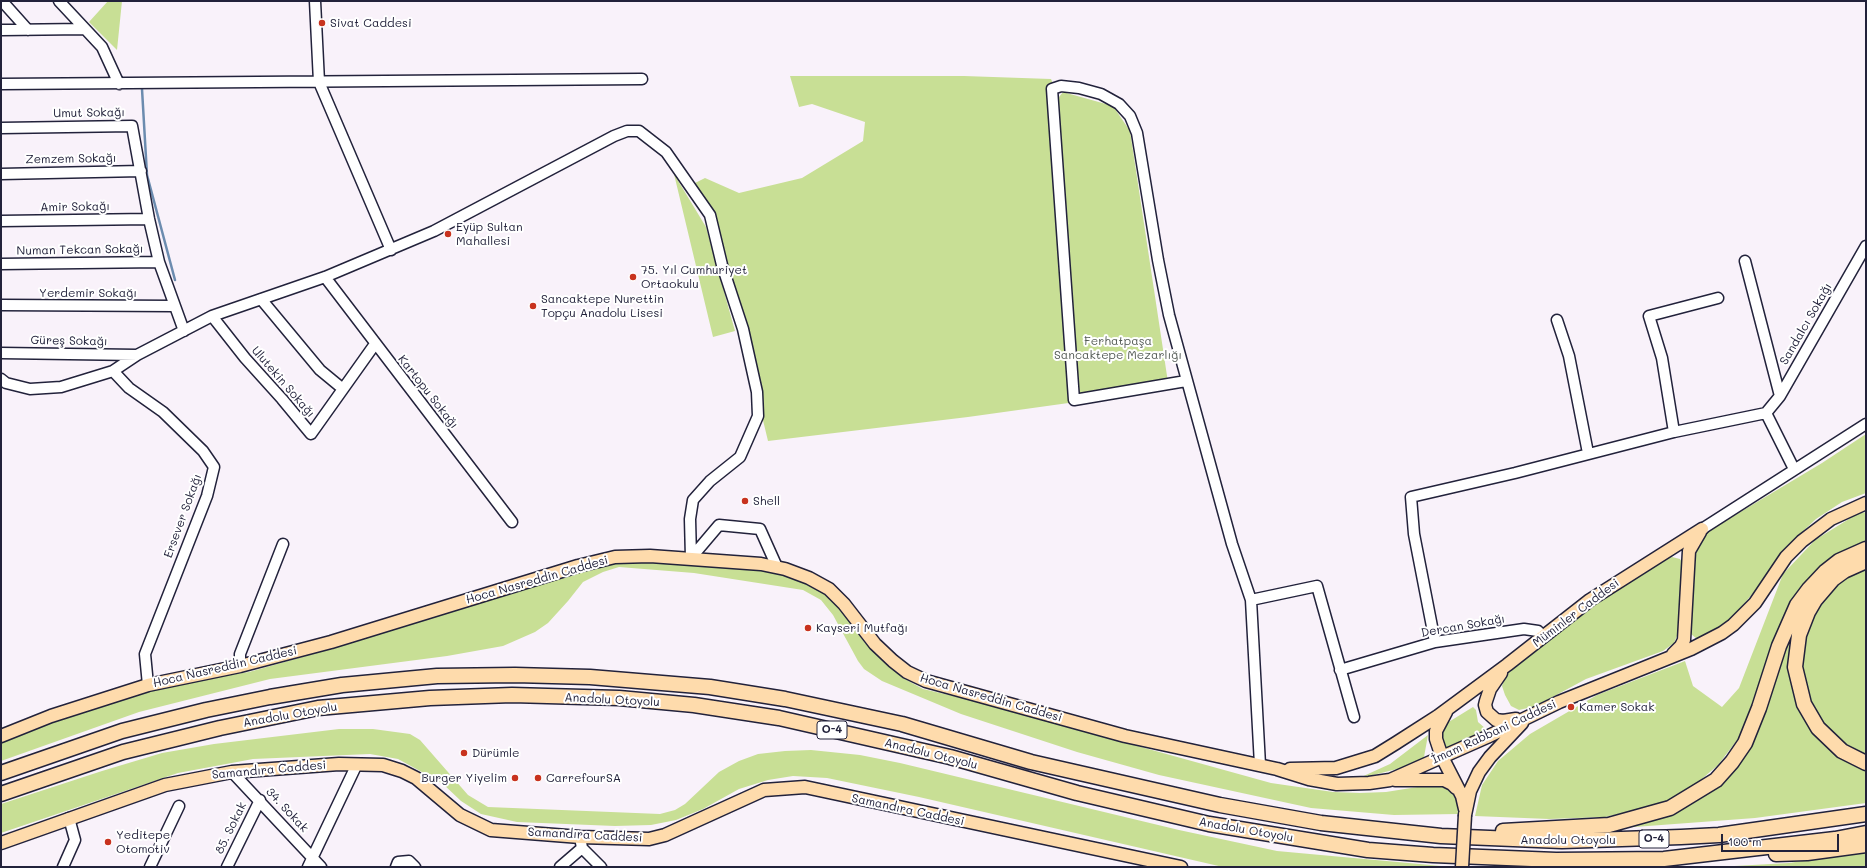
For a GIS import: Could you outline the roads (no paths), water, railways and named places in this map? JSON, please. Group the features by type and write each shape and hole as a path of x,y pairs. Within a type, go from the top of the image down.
{"highway":[{"path":"1441,836 1609,825 1670,808 1694,795 1716,780 1732,762 1745,743 1759,708 1779,646 1797,605 1809,589 1825,572 1839,561 1866,548"},
{"path":"1866,561 1844,571 1833,579 1815,600 1808,612 1799,635 1795,667 1804,704 1818,728 1842,751 1866,763"},
{"name":"Anadolu Otoyolu","path":"1,773 122,731 206,710 342,685 436,676 515,675 590,677 710,687 785,699 902,724 1031,762 1220,805 1321,823 1441,836 1570,841 1681,838 1719,835 1866,814"},
{"name":"Anadolu Otoyolu","path":"1,794 123,752 220,728 318,708 430,698 512,695 619,698 694,705 779,718 950,757 1077,794 1209,824 1368,850 1433,855 1556,860 1664,859 1835,839 1866,833"},
{"path":"1664,859 1806,853 1866,845"}],"main road":[{"name":"İmam Rabbani Caddesi","path":"1277,769 1309,779 1337,784 1354,784 1390,780 1595,686 1709,640 1733,625 1745,614 1786,557 1802,541 1831,519 1866,503"},
{"name":"Müminler Caddesi","path":"1277,769 1336,768 1375,756 1448,708 1544,637 1590,600 1702,529"},
{"path":"1665,659 1681,646 1684,632 1688,560 1692,543 1702,529"},
{"path":"1664,552 1674,549 1680,550 1684,552 1688,560"},
{"name":"Hoca Nasreddin Caddesi","path":"1,736 51,716 148,685 240,666 430,612 578,566 615,558 650,556 761,564 777,567 809,578 829,589 844,604 875,644 907,672 926,681 1125,736 1277,769"},
{"path":"1684,632 1691,643 1697,644 1709,640"},
{"path":"1507,665 1490,690 1485,705 1487,712 1496,720 1503,721 1530,715"},
{"path":"1448,708 1436,731 1436,739 1442,757 1462,796 1465,815"},
{"path":"1462,867 1465,815 1470,790 1479,772 1490,757 1530,715"},
{"name":"Samandıra Caddesi","path":"1,843 68,818 165,785 232,772 357,764 383,765 402,771 416,778 460,815 491,830 581,842 649,839 715,814 764,790 805,788 1181,867"},
{"path":"1390,780 1444,780 1452,784 1462,796"}],"street":[{"path":"2,1 28,30"},
{"path":"59,1 102,47 119,84"},
{"path":"315,1 319,82 391,250"},
{"path":"1,30 85,29"},
{"path":"1,84 642,79"},
{"path":"1186,381 1074,400 1052,90 1061,86 1079,88 1101,94 1119,104 1130,116 1137,133 1158,260 1169,315 1232,544 1251,600 1260,765"},
{"name":"Umut Sokağı","path":"1,128 132,126 141,170"},
{"path":"1,379 6,383 30,389 61,387 113,371 137,355 212,316 325,277 391,250 453,222 622,133 635,130 642,132 666,152 710,215 722,265 742,329 757,392 758,416 740,457 710,481 693,500 690,519 691,558"},
{"path":"141,170 149,219 159,262 184,331"},
{"name":"Zemzem Sokağı","path":"1,174 141,170"},
{"name":"Amir Sokağı","path":"1,221 149,219"},
{"name":"Sandalcı Sokağı","path":"1766,413 1780,396 1866,246"},
{"path":"1745,260 1780,396"},
{"name":"Numan Tekcan Sokağı","path":"1,264 159,262"},
{"name":"Kartopu Sokağı","path":"325,277 374,344 512,522"},
{"path":"1674,432 1662,358 1649,316 1718,298"},
{"path":"261,299 320,370 344,389"},
{"name":"Yerdemir Sokağı","path":"1,305 174,306"},
{"name":"Ulutekin Sokağı","path":"212,316 245,358 311,434 344,389 374,344"},
{"path":"1557,320 1569,356 1588,453"},
{"name":"Güreş Sokağı","path":"1,353 137,355"},
{"name":"Ersever Sokağı","path":"113,371 129,388 163,412 203,451 214,467 207,496 144,654 148,685"},
{"path":"1435,642 1414,534 1412,497 1514,473 1674,432 1766,413 1794,469"},
{"name":"Müminler Caddesi","path":"1702,529 1866,424"},
{"path":"691,558 719,525 760,530 777,567"},
{"path":"240,666 240,654 282,544"},
{"path":"1251,600 1317,586 1354,717"},
{"name":"Dercan Sokağı","path":"1340,670 1435,642 1524,629 1538,631 1544,637"},
{"path":"308,867 357,764"},
{"name":"34. Sokak","path":"232,772 260,800 321,867"},
{"name":"85. Sokak","path":"227,867 260,800"},
{"path":"150,867 179,806"},
{"path":"63,867 75,840 68,818"},
{"path":"560,867 581,842 601,867"},
{"path":"397,865 409,861 415,867"}],"waterway":[{"path":"142,89 147,175 175,280"}],"place":[{"name":"Sivat Caddesi","path":"322,23"},
{"name":"Eyüp Sultan Mahallesi","path":"448,234"},
{"name":"75. Yıl Cumhuriyet Ortaokulu","path":"633,277"},
{"name":"Sancaktepe Nurettin Topçu Anadolu Lisesi","path":"533,306"},
{"name":"Shell","path":"745,501"},
{"name":"Kayseri Mutfağı","path":"808,628"},
{"name":"Kamer Sokak","path":"1571,707"},
{"name":"Dürümle","path":"464,753"},
{"name":"Burger Yiyelim","path":"515,778"},
{"name":"CarrefourSA","path":"538,778"},
{"name":"Yeditepe Otomotiv","path":"108,842"}],"park label":[{"name":"Ferhatpaşa Sancaktepe Mezarlığı","path":"1118,348"}]}
